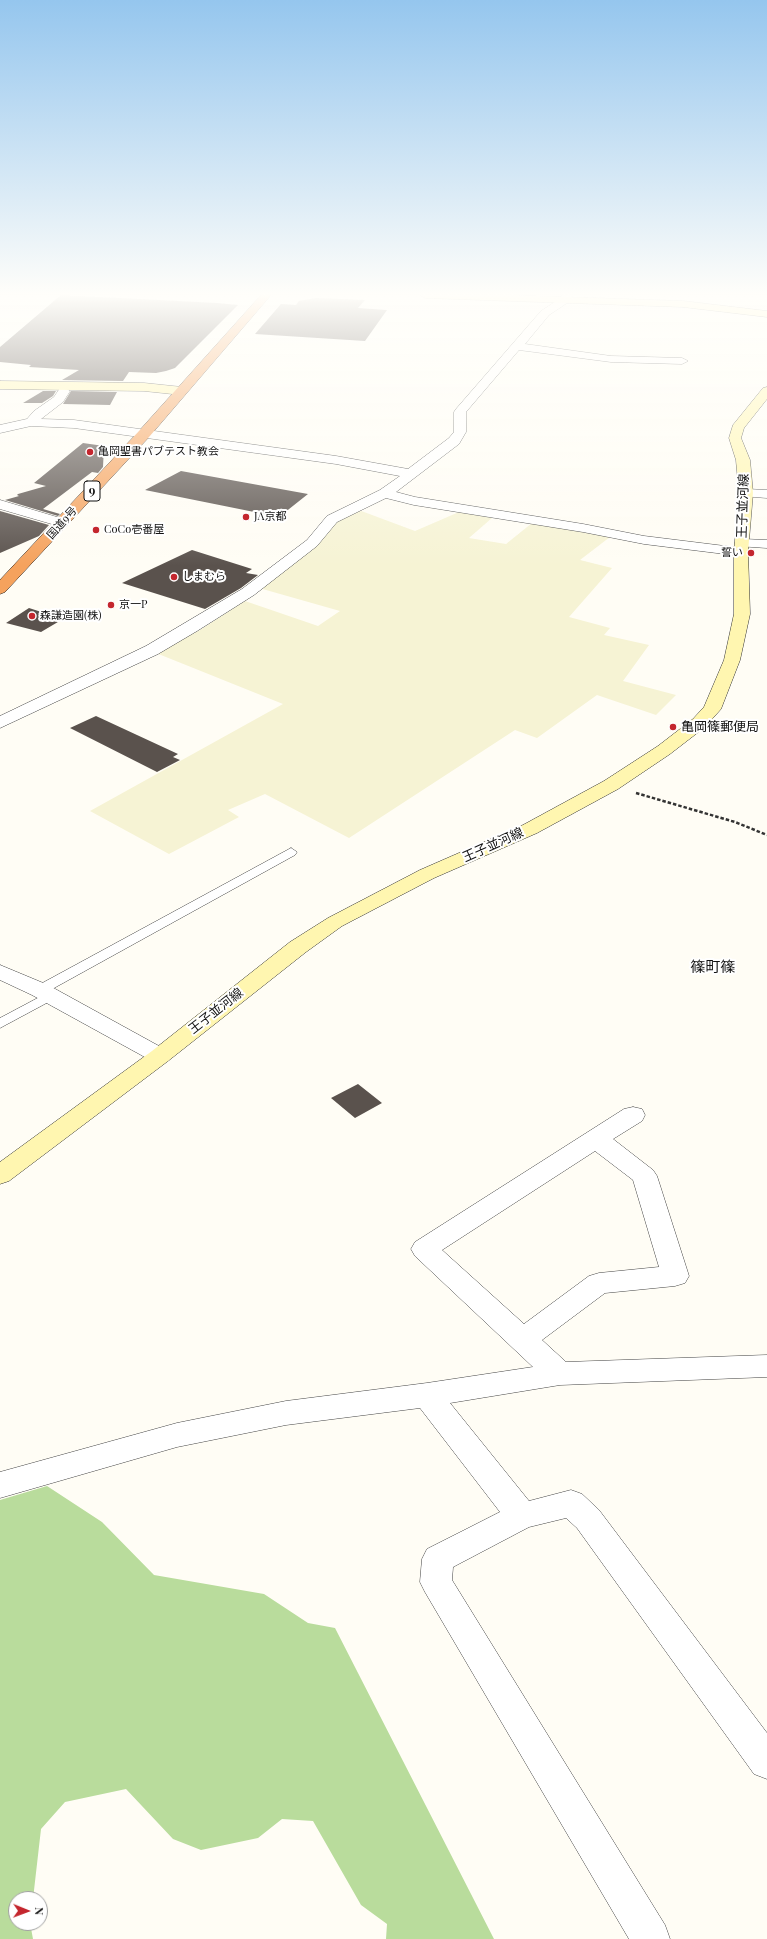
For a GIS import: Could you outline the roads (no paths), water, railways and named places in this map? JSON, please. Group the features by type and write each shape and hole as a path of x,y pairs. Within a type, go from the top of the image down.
{"highway":[{"name":"国道9号","path":"0,589 144,434 187,385"}],"main road":[{"path":"35,385 144,387 182,391"},
{"path":"0,391 182,391"},
{"name":"王子並河線","path":"0,1175 160,1056 298,948 335,922 427,874 530,829 611,785 670,746 699,723 712,709 732,660 742,614 741,547 746,493 743,460 735,438 738,428 767,391"}],"street":[{"path":"0,723 152,650 191,628 248,592 312,543 332,519 385,493 454,441 460,432 460,412 482,385"},
{"path":"31,422 38,414 59,399 64,392"},
{"path":"0,428 31,422 74,424 336,460 411,474"},
{"path":"385,493 414,501 583,528 644,540 741,547 767,544"},
{"path":"746,493 767,494"},
{"path":"0,504 62,523"},
{"path":"0,972 45,993 160,1056"},
{"path":"560,1374 424,1249 633,1115"},
{"path":"523,1339 599,1283 675,1276 644,1176 596,1139"},
{"path":"0,1485 177,1435 286,1413 427,1395 560,1374 767,1366"},
{"path":"427,1395 522,1516"},
{"path":"652,1939 436,1582 438,1559 522,1516 572,1503 588,1519 767,1762"}],"lane":[{"path":"0,1024 45,993 291,852"}],"place":[{"name":"亀岡聖書パブテスト教会","path":"90,452"},
{"name":"JA京都","path":"246,517"},
{"name":"CoCo壱番屋","path":"96,530"},
{"name":"誓い","path":"751,553"},
{"name":"しまむら","path":"174,577"},
{"name":"京一P","path":"111,605"},
{"name":"森謙造園(株)","path":"32,616"},
{"name":"亀岡篠郵便局","path":"673,727"}],"district":[{"name":"篠町篠","path":"713,967"}]}
